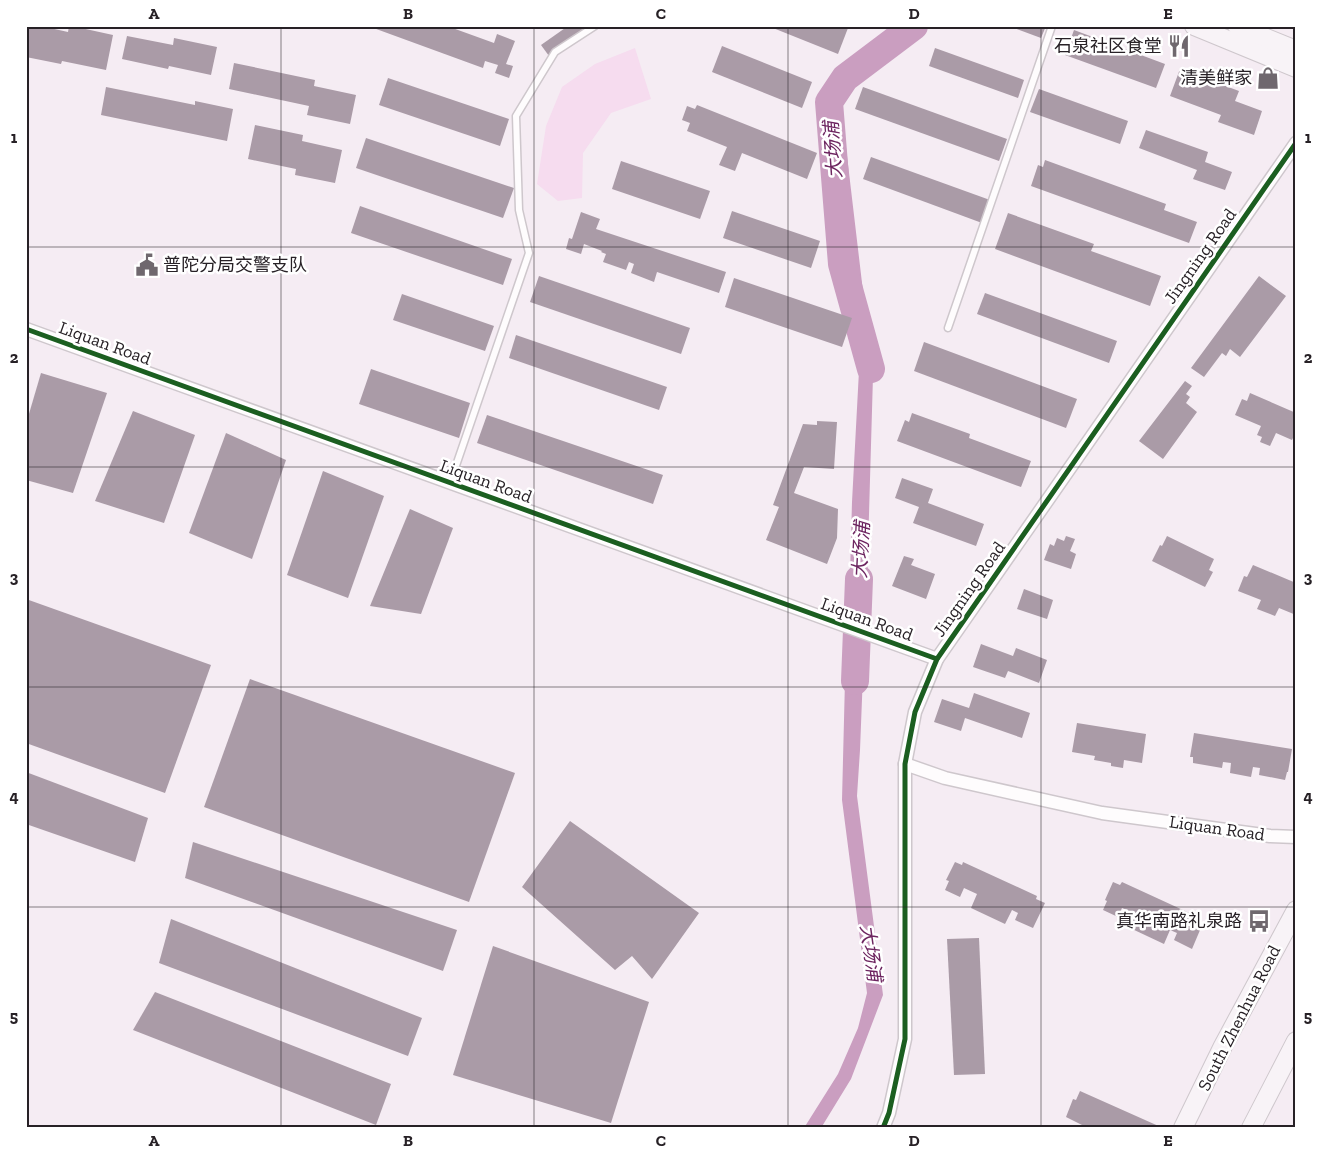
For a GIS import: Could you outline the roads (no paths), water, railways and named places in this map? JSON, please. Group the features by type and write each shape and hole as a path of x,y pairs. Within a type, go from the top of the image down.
{"main road":[{"path":"1194,26 1296,68"},
{"path":"1237,26 1296,50"},
{"name":"South Zhenhua Road","path":"1183,1128 1223,1046 1296,910"},
{"path":"1251,1128 1296,1041"}],"street":[{"name":"Jingning Road","path":"883,1128 889,1113 905,1039 905,764 915,712 937,659 1296,143"},
{"name":"Liquan Road","path":"26,329 937,659"},
{"name":"Liquan Road","path":"905,764 945,778 1102,812 1270,836 1296,837"}],"lane":[{"path":"450,483 529,253 519,210 516,116 555,52 595,26"},
{"path":"948,328 1052,26"}],"water":[{"path":"895,26 924,26 852,73 841,105 873,376 866,618 849,611 852,502 861,333 842,264 829,102 843,65"},
{"path":"846,640 864,648 857,796 883,995 851,1079 821,1128 804,1128 838,1074 858,1028 867,993 842,800"}],"waterway":[{"name":"大场浦","path":"871,369 842,264 829,102 845,78 914,26"},
{"name":"大场浦","path":"855,681 859,579"}],"place":[{"name":"石泉社区食堂","path":"1179,46"},
{"name":"清美鲜家","path":"1268,78"},
{"name":"普陀分局交警支队","path":"147,265"},
{"name":"真华南路礼泉路","path":"1259,921"}]}
